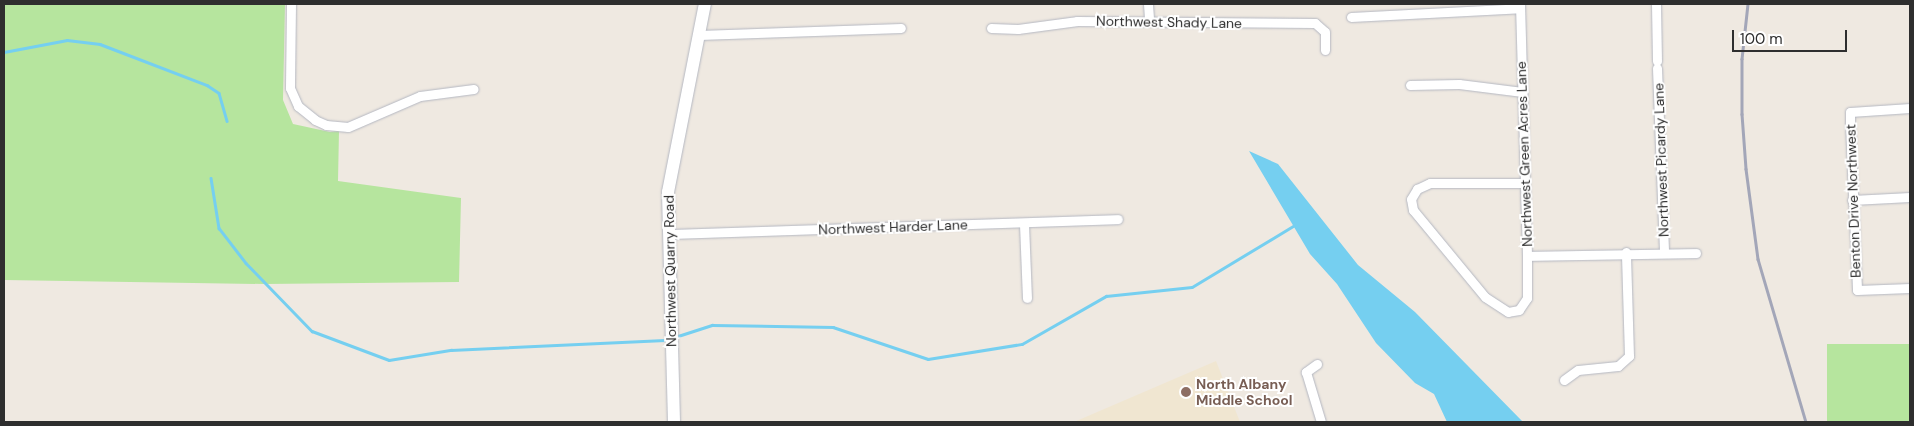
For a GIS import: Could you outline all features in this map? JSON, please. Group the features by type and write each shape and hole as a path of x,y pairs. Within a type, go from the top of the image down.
{"street":[{"path":"291,4 290,88 298,106 315,120 326,125 348,127 420,96 474,89"},
{"name":"Northwest Quarry Road","path":"674,422 668,234 671,170 705,4"},
{"path":"1148,4 1148,20"},
{"name":"Northwest Picardy Lane","path":"1656,4 1664,252"},
{"path":"1350,17 1520,6"},
{"name":"Northwest Green Acres Lane","path":"1520,6 1527,256 1626,252 1696,252"},
{"name":"Northwest Shady Lane","path":"991,28 1018,29 1077,20 1315,23 1325,32 1325,50"},
{"path":"699,35 901,28"},
{"path":"1410,85 1459,84 1522,92"},
{"name":"Benton Drive Northwest","path":"1910,108 1850,112 1857,290 1910,288"},
{"path":"1524,183 1430,183 1417,189 1411,199 1418,215 1485,297 1503,311 1514,312 1526,303 1527,256"},
{"path":"1852,200 1910,197"},
{"name":"Northwest Harder Lane","path":"668,234 1024,224 1118,219"},
{"path":"1024,224 1027,298"},
{"path":"1564,380 1578,370 1618,366 1629,356 1626,252"},
{"path":"1317,364 1306,372 1310,393 1321,422"}],"shaded area":[{"name":"North Albany Middle School","path":"1216,361 1240,422 1074,422"}],"green space":[{"path":"4,4 285,4 283,100 293,124 330,132 339,131 338,181 461,198 459,282 264,284 4,280"},
{"path":"1827,344 1910,344 1910,422 1827,422"}],"water":[{"path":"1249,151 1278,164 1358,265 1415,312 1523,422 1447,422 1434,394 1415,383 1376,343 1337,284 1310,254"}],"waterway":[{"path":"4,52 67,40 100,44 207,85 219,93 227,121"},
{"path":"211,178 219,228 246,263 312,331 389,360 451,350 665,340"},
{"path":"678,336 712,325 833,327 928,359 1022,344 1106,296 1192,287 1293,226"}],"railway":[{"path":"1748,4 1742,59 1742,114 1746,169 1758,259 1806,422"}],"place":[{"name":"North Albany Middle School","path":"1186,392"}]}
